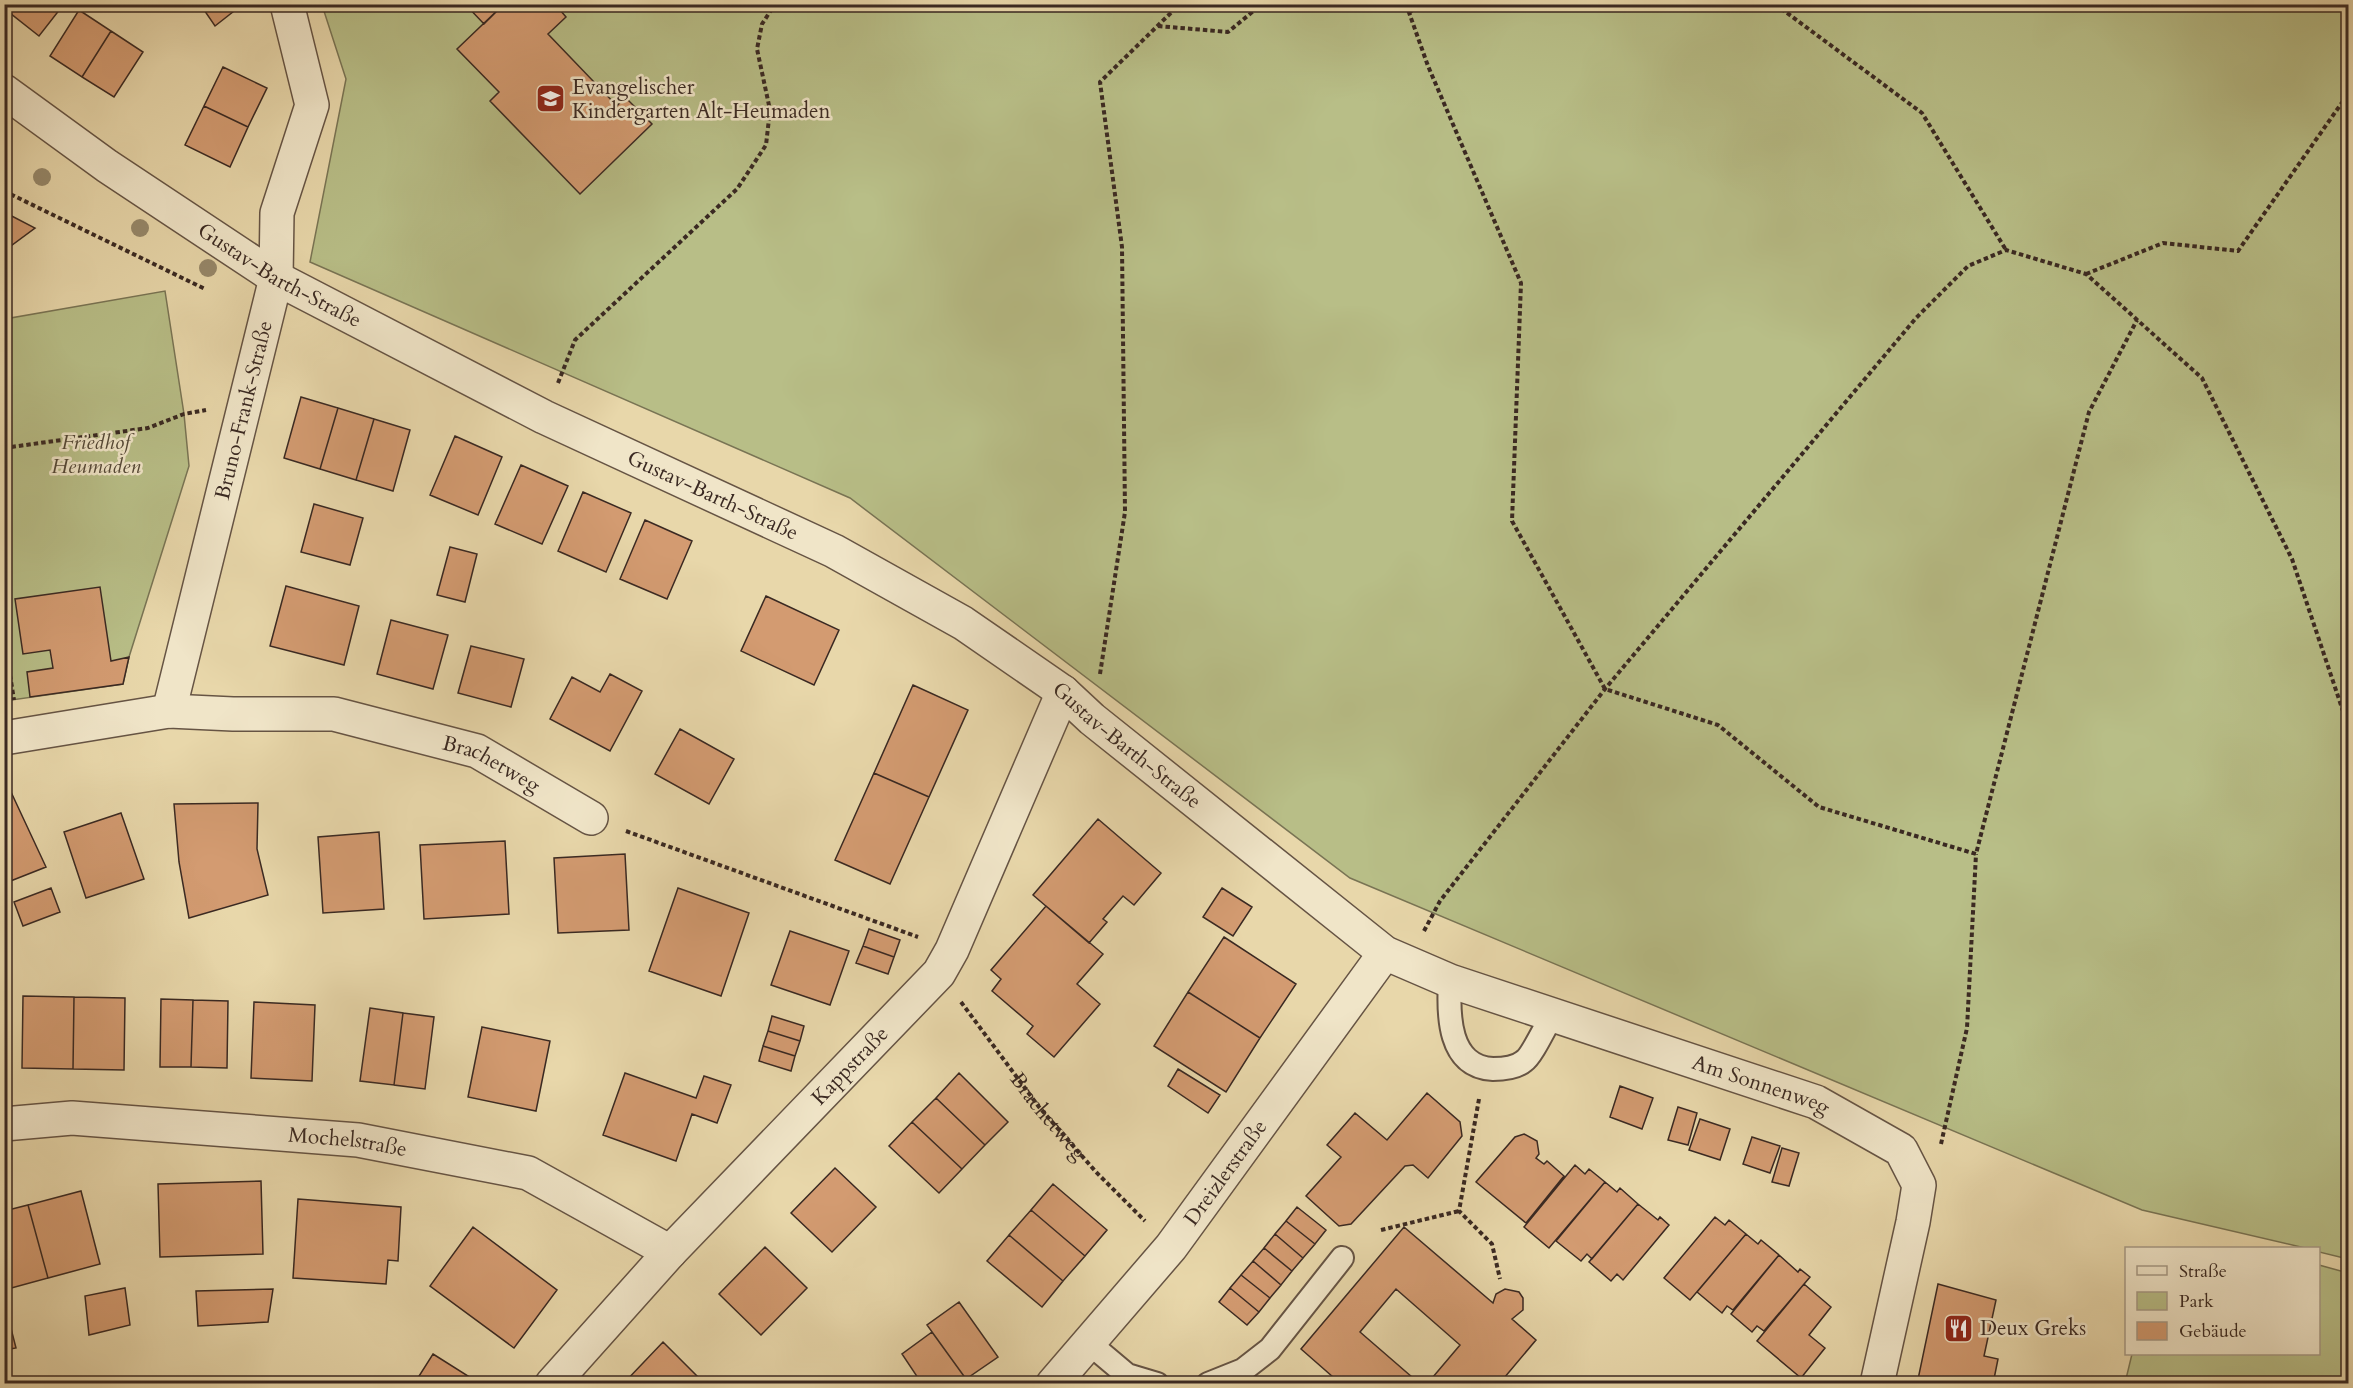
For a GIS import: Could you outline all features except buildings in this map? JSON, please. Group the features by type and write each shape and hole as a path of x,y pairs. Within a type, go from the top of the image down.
{"street":[{"name":"Bruno-Frank-Straße","path":"169,711 276,278 277,213 312,105 287,4"},
{"name":"Gustav-Barth-Straße","path":"4,91 107,166 276,278 544,417 834,551 963,623 1063,692 1092,719 1396,958"},
{"name":"Kappstraße","path":"552,1383 670,1252 945,961 1063,692"},
{"name":"Brachetweg","path":"11,737 169,711 233,714 334,714 477,751 591,818"},
{"name":"Am Sonnenweg","path":"1396,958 1450,981 1816,1102 1901,1150 1919,1185"},
{"name":"Dreizlerstraße","path":"1053,1383 1171,1247 1396,958"},
{"name":"Mochelstraße","path":"4,1124 72,1118 219,1128 369,1142 528,1173 670,1252"},
{"path":"1877,1383 1913,1222 1919,1185"}],"lane":[{"path":"1450,981 1448,1011 1454,1039 1467,1059 1485,1069 1505,1069 1525,1061 1553,1014"},
{"path":"1209,1383 1244,1370 1270,1349 1342,1258"},
{"path":"1089,1343 1127,1375 1157,1383"}],"path":[{"path":"544,417 575,340 736,189 766,145 770,110 757,49 762,24 775,4"},
{"path":"1092,719 1125,512 1122,247 1100,82 1180,4"},
{"path":"1157,26 1228,32 1262,4"},
{"path":"1406,4 1428,66 1521,283 1512,521 1605,689 1718,725 1819,807 1976,854"},
{"path":"1409,13 1419,4"},
{"path":"1775,4 1922,113 2006,250"},
{"path":"2086,274 2163,243 2238,251 2349,94"},
{"path":"4,191 205,289"},
{"path":"1396,958 1605,689 1916,318 1968,266 2006,250 2086,274 2202,378 2292,559 2349,726"},
{"path":"1919,1185 1936,1164 1967,1028 1976,854 2089,412 2137,320"},
{"path":"4,448 148,428 184,414 246,404"},
{"path":"4,638 11,737"},
{"path":"591,818 945,961"},
{"name":"Brachetweg","path":"945,961 1039,1107 1096,1172 1171,1247"},
{"path":"1459,1211 1485,1069"},
{"path":"1381,1230 1459,1211"},
{"path":"1459,1211 1492,1244 1500,1279"}],"green space":[{"path":"322,5 2348,5 2348,1259 2320,1252 2320,1247 2301,1247 2142,1210 1350,878 850,498 310,262 346,79"},
{"name":"Friedhof Heumaden","path":"165,291 184,414 189,466 129,657 123,684 5,701 5,319"},
{"path":"2320,1265 2348,1273 2348,1383 2125,1383 2132,1355 2320,1355"}],"place":[{"name":"Evangelischer Kindergarten Alt-Heumaden","path":"551,99"},
{"name":"Deux Greks","path":"1959,1328"}]}
